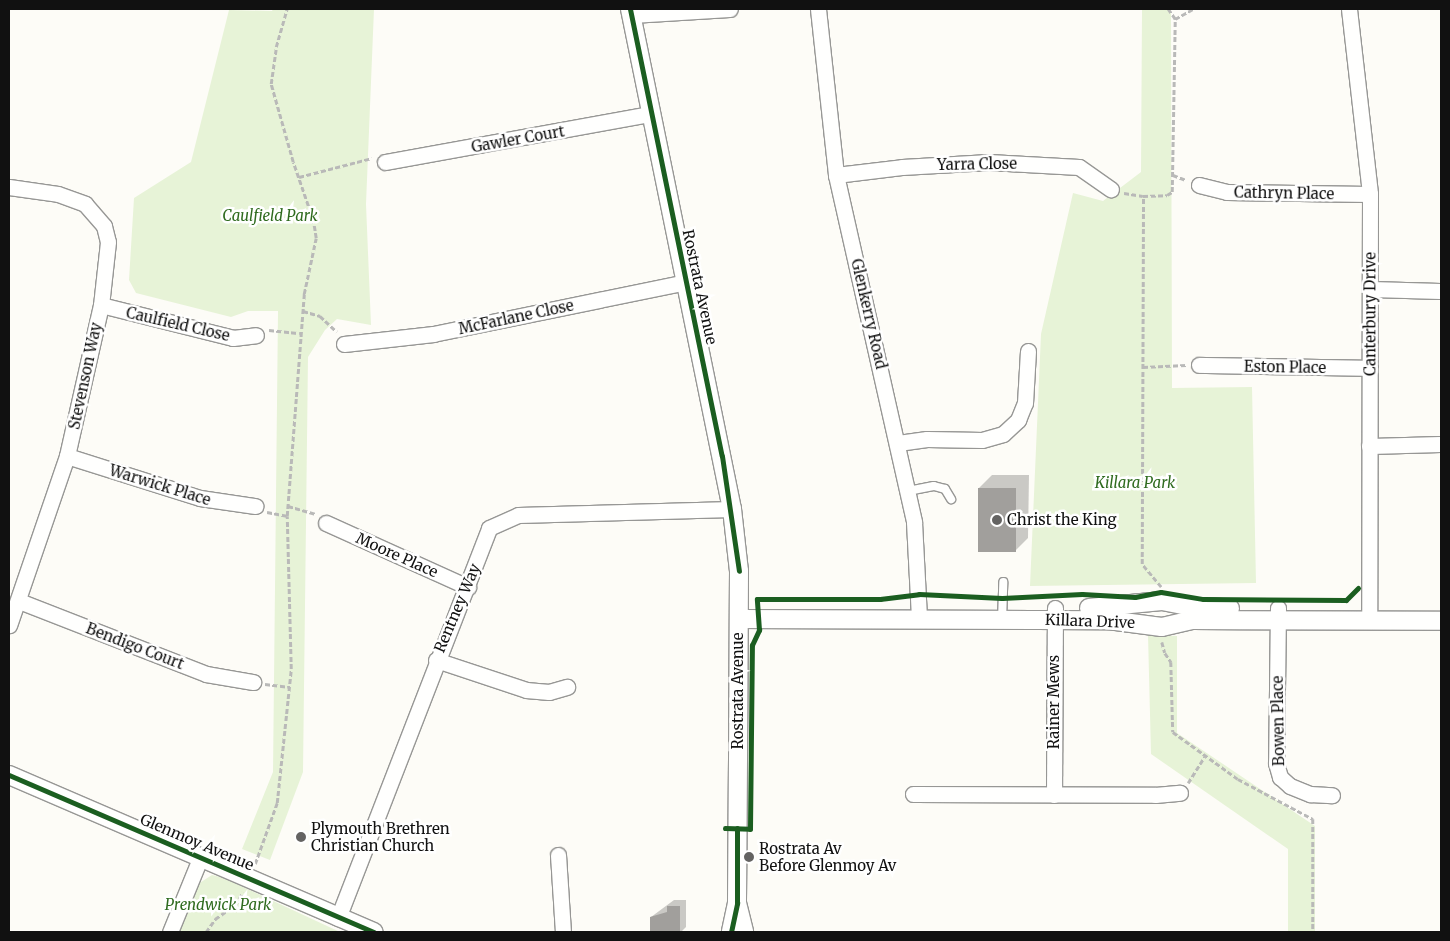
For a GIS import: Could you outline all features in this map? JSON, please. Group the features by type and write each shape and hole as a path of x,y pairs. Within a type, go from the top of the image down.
{"street":[{"path":"631,12 730,9"},
{"name":"Glenkerry Road","path":"818,9 826,107 836,175 908,491 918,555 919,613"},
{"name":"Canterbury Drive","path":"1349,9 1370,194 1369,615"},
{"name":"Rostrata Avenue","path":"631,12 650,114 732,509 739,571 737,903 731,932"},
{"name":"Gawler Court","path":"385,162 650,114"},
{"name":"Yarra Close","path":"836,175 902,167 989,162 1079,167 1110,189"},
{"name":"Cathryn Place","path":"1199,185 1227,192 1370,194"},
{"name":"Stevenson Way","path":"9,187 74,198 97,215 104,226 108,242 101,305 68,456 19,601 9,625"},
{"name":"McFarlane Close","path":"344,344 432,334 686,282"},
{"path":"1370,289 1441,291"},
{"name":"Caulfield Close","path":"101,305 233,338 256,335"},
{"path":"898,443 927,439 982,440 1003,434 1018,420 1025,403 1028,351"},
{"name":"Eston Place","path":"1199,365 1370,368"},
{"path":"1369,446 1441,444"},
{"name":"Warwick Place","path":"68,456 206,500 255,506"},
{"name":"Rentney Way","path":"338,918 436,660 468,587 489,528 518,515 732,509"},
{"name":"Moore Place","path":"326,523 468,587"},
{"name":"Bendigo Court","path":"19,601 206,674 253,682"},
{"name":"Killara Drive","path":"1055,614 1162,601 1192,607 1277,615"},
{"name":"Killara Drive","path":"1369,615 1441,609"},
{"name":"Killara Drive","path":"739,612 1055,614 1132,620 1162,627 1192,620 1277,615 1369,615 1441,620"},
{"name":"Rainer Mews","path":"1054,795 1055,614"},
{"name":"Bowen Place","path":"1277,615 1276,764 1280,777 1290,786 1303,791 1332,795"},
{"path":"436,660 526,690 549,692 567,687"},
{"name":"Glenmoy Avenue","path":"9,775 374,932"},
{"path":"913,794 1054,795 1180,792"},
{"path":"558,855 563,932"},
{"path":"170,932 201,856"},
{"name":"Rostrata Avenue","path":"737,903 744,932"}],"lane":[{"path":"908,491 934,486 945,489 952,499"},
{"path":"1002,614 1003,582"}],"path":[{"path":"254,866 277,803 291,668 287,516 300,333 316,238 314,220 271,84 276,47 287,9"},
{"path":"1110,189 1143,196 1167,195 1172,192 1175,19 1168,9"},
{"path":"1175,19 1193,9"},
{"path":"299,177 369,158 385,162"},
{"path":"1143,196 1142,564 1157,580 1161,592"},
{"path":"303,311 320,316 336,330 344,344"},
{"path":"256,335 272,330 300,333"},
{"path":"1143,367 1199,365"},
{"path":"255,506 274,515 287,516"},
{"path":"288,506 313,511 326,523"},
{"path":"1152,594 1170,593"},
{"path":"1162,639 1165,653 1171,662 1174,732 1204,757 1238,779 1313,819 1313,932"},
{"path":"253,682 288,687"},
{"path":"1180,792 1204,757"},
{"path":"206,932 216,919 235,905 245,888"}],"green space":[{"name":"Caulfield Park","path":"273,9 374,9 366,204 371,325 337,319 325,330 308,357 303,772 270,860 242,849 273,772 278,311 248,311 231,317 136,293 129,280 134,198 191,162 229,10 272,11"},
{"name":"Killara Park","path":"1142,9 1171,9 1172,388 1252,387 1256,583 1030,586 1041,334 1073,193 1103,201 1141,172"},
{"path":"1148,635 1177,636 1177,733 1315,826 1315,932 1288,932 1288,849 1151,754"},
{"name":"Prendwick Park","path":"212,875 224,878 340,932 179,932 198,884"}],"building":[{"name":"Christ the King","path":"978,488 1016,488 1016,552 978,552"},
{"path":"667,906 680,906 680,932 650,931 650,917 667,912"}],"cycle path":[{"path":"630,9 722,456 739,571"},
{"path":"725,828 750,829 752,645 759,630 757,599 880,599 919,594 1002,598 1082,594 1135,597 1161,592 1203,599 1346,600 1358,588"},
{"path":"9,775 374,932"},
{"path":"731,932 737,903 737,828"}],"place":[{"name":"Christ the King","path":"997,520"},
{"name":"Plymouth Brethren Christian Church","path":"301,837"},
{"name":"Rostrata Av Before Glenmoy Av","path":"749,857"}]}
